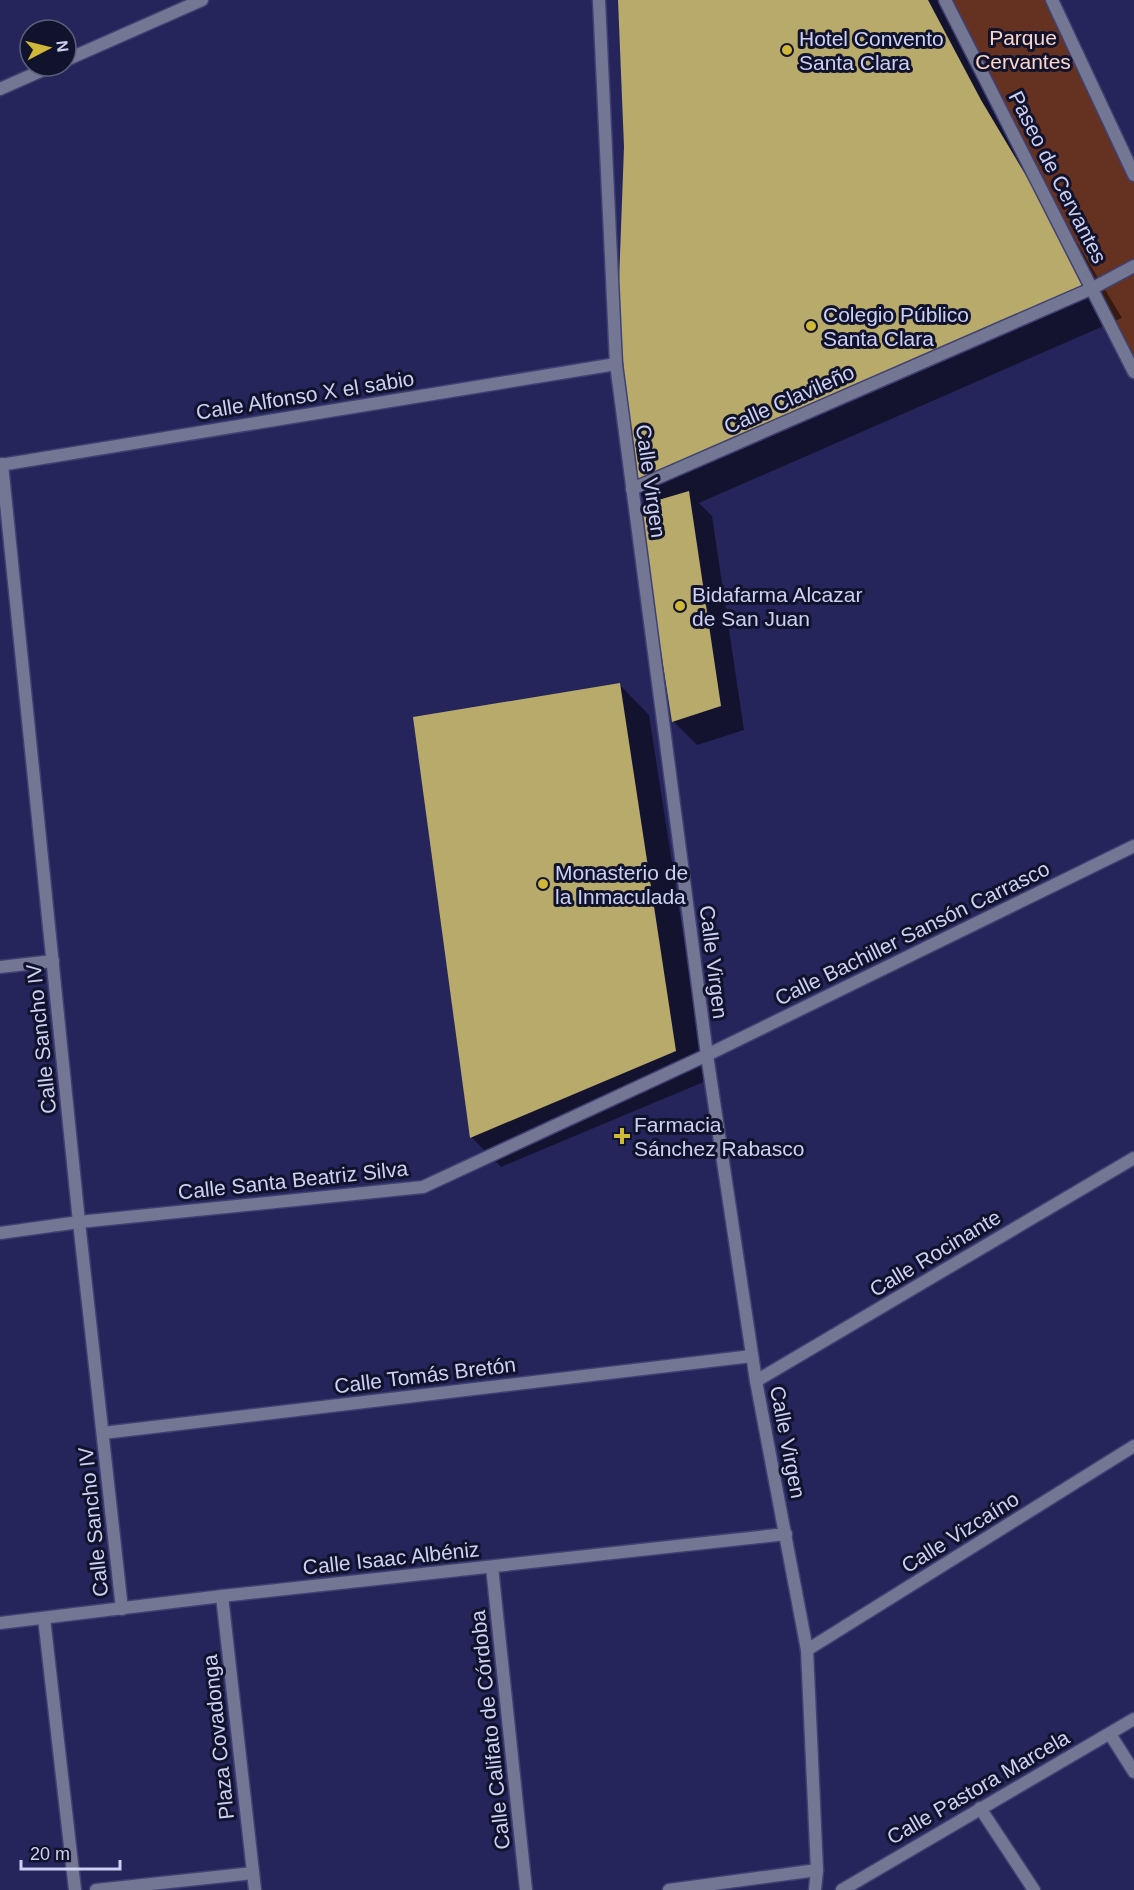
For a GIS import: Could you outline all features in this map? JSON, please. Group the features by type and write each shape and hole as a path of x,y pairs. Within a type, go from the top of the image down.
{"street":[{"path":"78,55 202,0"},
{"name":"Calle Virgen","path":"599,0 616,364 707,1055 756,1381 807,1650 817,1870 815,1890"},
{"name":"Paseo de Cervantes","path":"945,0 1134,372"},
{"path":"1053,0 1134,175"},
{"path":"0,89 25,78"},
{"name":"Calle Clavileño","path":"632,489 1093,288 1134,266"},
{"name":"Calle Alfonso X el sabio","path":"1,464 616,364"},
{"name":"Calle Sancho IV","path":"1,464 79,1222 122,1609"},
{"name":"Calle Bachiller Sansón Carrasco","path":"707,1055 1134,846"},
{"path":"0,967 52,961"},
{"name":"Calle Santa Beatriz Silva","path":"0,1233 79,1222 423,1187 707,1055"},
{"name":"Calle Rocinante","path":"756,1381 1134,1158"},
{"name":"Calle Tomás Bretón","path":"103,1433 752,1356"},
{"name":"Calle Vizcaíno","path":"807,1650 1134,1446"},
{"name":"Calle Isaac Albéniz","path":"0,1623 222,1596 786,1534"},
{"name":"Calle Califato de Córdoba","path":"492,1567 526,1890"},
{"name":"Plaza Covadonga","path":"222,1596 255,1890"},
{"path":"44,1618 75,1890"},
{"name":"Calle Pastora Marcela","path":"842,1890 1134,1719"},
{"path":"1110,1734 1134,1772"},
{"path":"980,1808 1034,1890"},
{"path":"669,1890 817,1870"},
{"path":"96,1890 253,1873"}],"green space":[{"name":"Parque Cervantes","path":"945,0 1052,0 1134,175 1134,372"}],"building":[{"name":"Colegio Público Santa Clara","path":"618,0 928,0 981,100 1093,288 632,489 616,364 624,147"},
{"name":"Bidafarma Alcazar de San Juan","path":"689,491 721,706 672,722 638,506"},
{"name":"Monasterio de la Inmaculada","path":"620,683 676,1051 470,1138 413,717"}],"place":[{"name":"Hotel Convento Santa Clara","path":"787,50"},
{"name":"Colegio Público Santa Clara","path":"811,326"},
{"name":"Bidafarma Alcazar de San Juan","path":"680,606"},
{"name":"Monasterio de la Inmaculada","path":"543,884"},
{"name":"Farmacia Sánchez Rabasco","path":"622,1136"}]}
